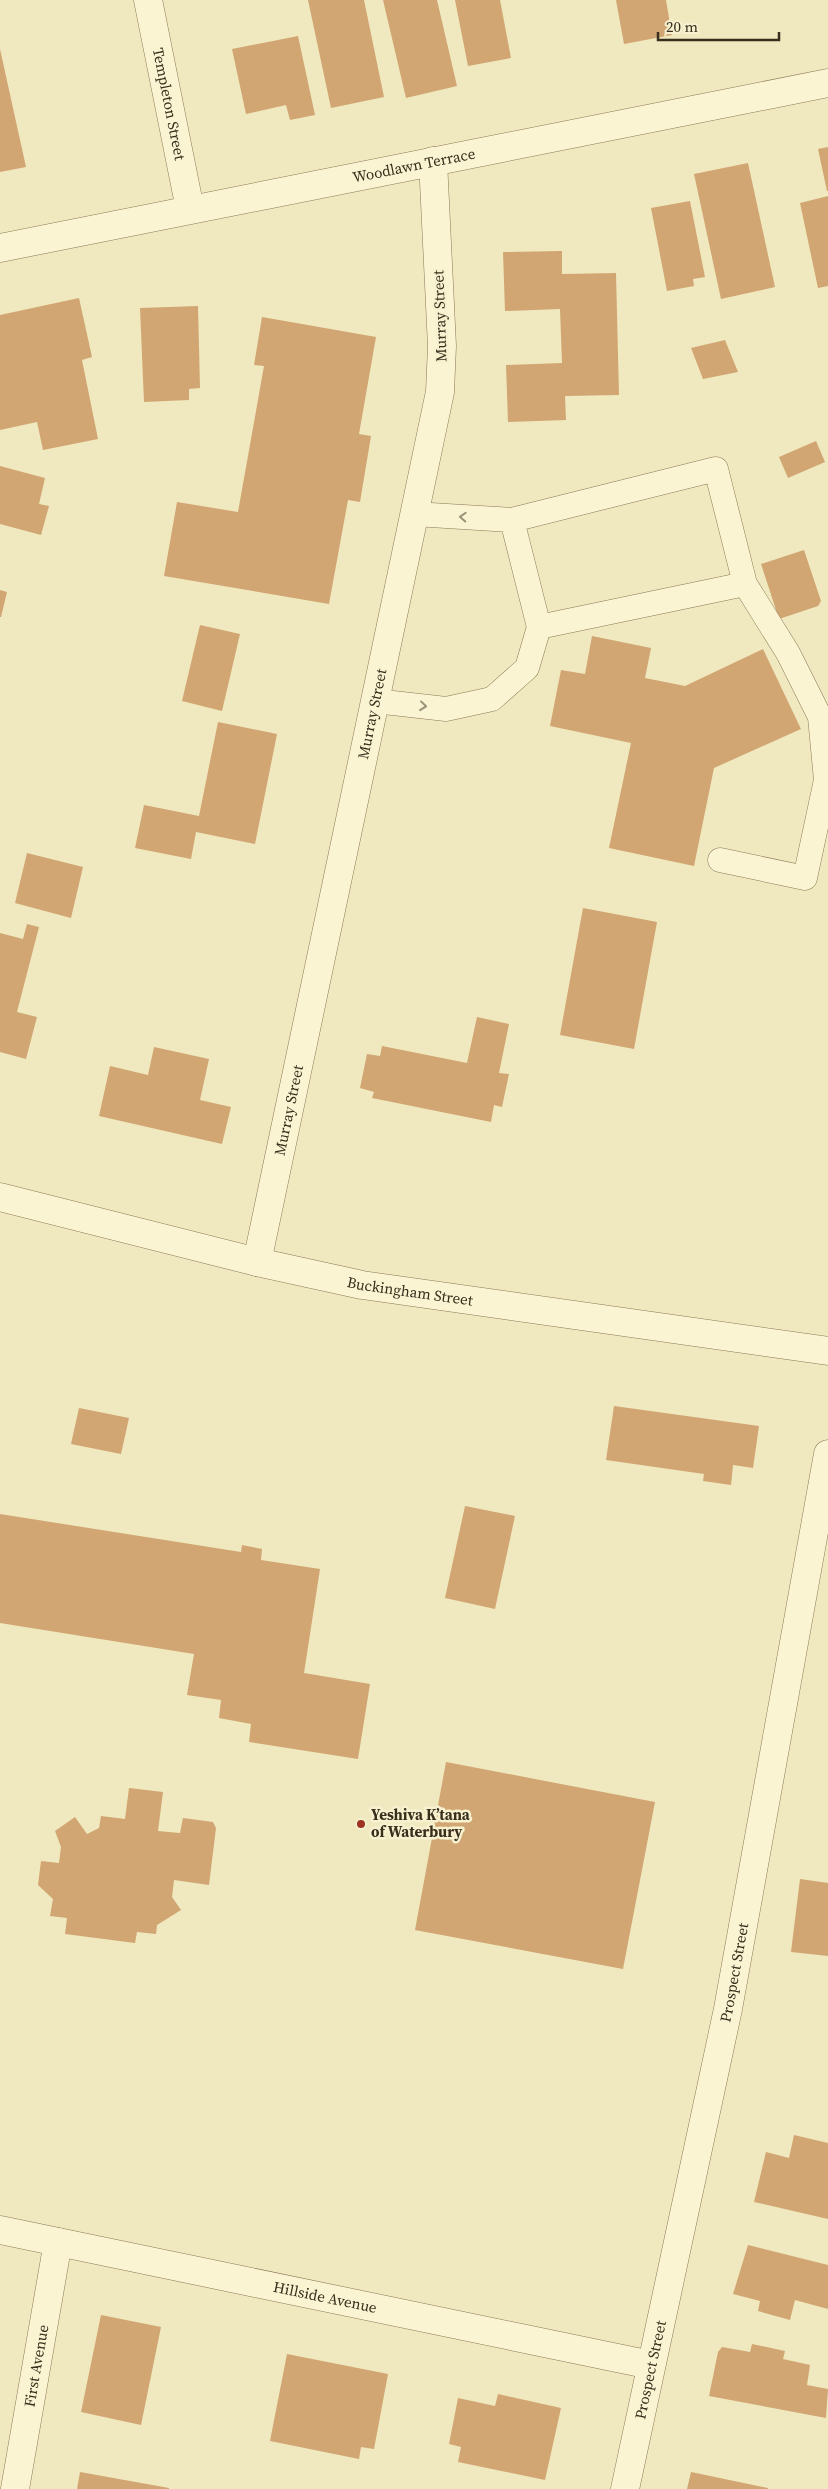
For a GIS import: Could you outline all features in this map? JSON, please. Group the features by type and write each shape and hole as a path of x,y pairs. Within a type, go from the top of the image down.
{"street":[{"name":"Templeton Street","path":"148,0 190,209"},
{"name":"Woodlawn Terrace","path":"0,248 828,83"},
{"name":"Murray Street","path":"257,1262 414,514 442,371 433,161"},
{"name":"Buckingham Street","path":"0,1197 257,1262 390,1290 828,1351"},
{"name":"Prospect Street","path":"624,2489 728,2009 828,1454"},
{"name":"Hillside Avenue","path":"0,2230 651,2365"},
{"name":"First Avenue","path":"15,2489 58,2242"}],"lane":[{"path":"414,514 512,520 716,469 745,584 788,653 820,717 826,780 805,878 720,860"},
{"path":"375,701 446,709 492,699 527,668 539,626 512,520"},
{"path":"539,626 745,584"}],"building":[{"path":"308,0 364,0 384,97 331,108"},
{"path":"383,0 437,0 457,86 406,98"},
{"path":"455,0 500,0 511,58 468,66"},
{"path":"616,0 666,0 672,35 624,44"},
{"path":"298,36 315,115 290,120 286,105 246,114 232,49"},
{"path":"0,49 26,167 0,172"},
{"path":"828,147 828,191 827,191 818,149"},
{"path":"748,163 775,287 721,299 694,174"},
{"path":"828,196 828,286 818,288 800,203"},
{"path":"690,201 705,277 693,279 694,286 667,291 651,208"},
{"path":"562,251 562,274 616,273 619,395 565,396 566,420 508,422 506,365 562,363 560,309 505,311 503,252"},
{"path":"79,298 92,357 82,360 98,439 43,450 37,422 0,430 0,315"},
{"path":"198,306 200,388 189,389 189,400 144,402 140,308"},
{"path":"262,317 376,337 359,434 371,436 360,502 348,500 329,604 164,576 177,502 238,512 264,366 254,365"},
{"path":"725,340 738,372 703,379 691,348"},
{"path":"816,441 825,462 788,478 779,457"},
{"path":"0,466 45,478 39,504 49,506 41,535 0,524"},
{"path":"804,550 821,601 818,606 779,619 761,564"},
{"path":"0,590 7,592 1,617 0,617"},
{"path":"200,625 240,634 222,711 182,701"},
{"path":"592,636 651,648 645,678 685,686 763,649 801,729 714,768 694,866 609,848 631,743 550,726 561,670 585,674"},
{"path":"218,722 277,734 255,844 196,832 191,859 135,848 144,805 199,816"},
{"path":"27,853 83,867 71,918 15,903"},
{"path":"583,908 657,922 634,1049 560,1035"},
{"path":"27,924 39,927 17,1012 37,1017 26,1059 0,1052 0,933 23,939"},
{"path":"477,1017 509,1024 499,1073 509,1074 502,1107 494,1105 491,1122 372,1098 374,1092 360,1088 367,1054 380,1056 382,1046 467,1063"},
{"path":"154,1047 209,1059 200,1100 231,1107 222,1144 99,1116 110,1066 148,1075"},
{"path":"614,1406 759,1426 753,1468 733,1465 731,1485 703,1481 704,1474 606,1460"},
{"path":"79,1408 129,1418 121,1454 71,1444"},
{"path":"465,1506 515,1516 495,1609 445,1598"},
{"path":"0,1514 241,1552 242,1545 262,1549 261,1560 320,1569 304,1673 370,1684 358,1759 249,1742 251,1724 219,1718 221,1700 187,1695 194,1654 0,1623"},
{"path":"446,1762 655,1802 623,1969 415,1930"},
{"path":"129,1788 163,1792 158,1831 180,1833 183,1818 213,1822 216,1828 209,1885 174,1880 172,1897 181,1910 157,1925 156,1934 137,1932 135,1943 65,1934 67,1918 50,1916 53,1899 38,1885 41,1861 59,1863 61,1847 55,1831 75,1817 87,1834 99,1828 101,1816 125,1819"},
{"path":"800,1879 828,1883 828,1956 791,1952"},
{"path":"794,2135 828,2143 828,2219 754,2202 766,2152 789,2158"},
{"path":"748,2245 828,2265 828,2309 795,2300 790,2320 758,2311 760,2301 733,2294"},
{"path":"101,2315 161,2327 141,2425 81,2412"},
{"path":"752,2344 785,2351 783,2359 810,2365 807,2385 828,2389 826,2418 709,2396 718,2352 722,2347 750,2352"},
{"path":"287,2354 388,2374 374,2449 361,2447 359,2459 270,2441"},
{"path":"498,2394 561,2408 545,2480 458,2462 461,2447 449,2444 458,2398 495,2406"},
{"path":"80,2472 169,2488 169,2489 77,2489"},
{"path":"691,2472 768,2488 768,2489 687,2489"}],"place":[{"name":"Yeshiva K’tana of Waterbury","path":"361,1824"}]}
